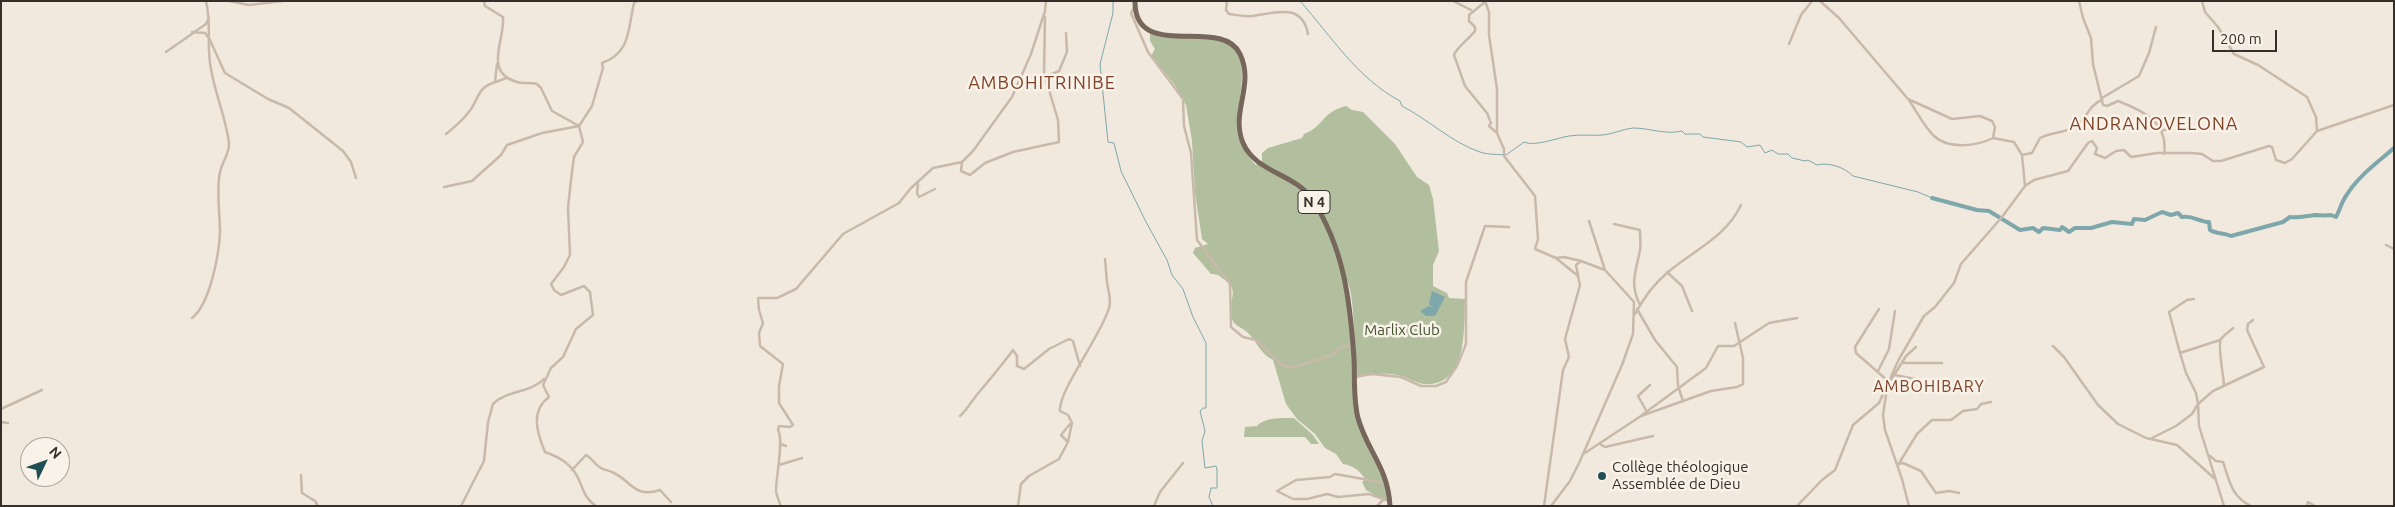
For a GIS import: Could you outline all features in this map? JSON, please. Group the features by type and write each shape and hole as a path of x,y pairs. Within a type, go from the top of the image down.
{"main road":[{"name":"N 4","path":"1135,3 1140,20 1153,32 1166,36 1215,38 1227,42 1237,49 1246,71 1239,123 1243,143 1258,162 1296,183 1311,197 1338,255 1346,279 1350,304 1358,416 1387,483 1390,503"}],"street":[{"path":"192,318 199,313 214,269 220,233 220,172 228,144 224,119 211,71 208,48 210,17 206,1"},
{"path":"229,1 249,5 283,1"},
{"path":"484,1 485,6 503,17 495,82"},
{"path":"444,187 472,181 501,154 507,145 542,133 579,126 592,106 603,68 602,63 609,61 622,49 629,35 634,3 638,1"},
{"path":"962,162 961,171 970,175 985,163 1013,152 1059,142 1058,120 1044,76 1043,55 1046,1"},
{"path":"1226,1 1226,10 1229,14 1250,16 1273,10 1295,15 1304,23 1308,34"},
{"path":"1452,1 1472,10"},
{"path":"1789,44 1800,15 1812,1"},
{"path":"1820,1 1839,18 1879,62 1935,136 1943,141 1973,145 1993,138 2014,142 2022,154 2025,186"},
{"path":"2079,1 2091,38 2093,64 2104,106 2117,101 2129,105 2149,117 2162,130 2166,142 2164,154"},
{"path":"2202,1 2205,12 2234,54 2258,65 2277,79 2299,90 2308,97 2316,117 2317,131"},
{"path":"1497,133 1489,126 1491,123 1487,113 1465,86 1454,55 1455,51 1464,45 1475,32 1475,27 1469,21 1472,10 1485,2 1489,12 1489,34 1497,89 1497,133 1504,154 1535,196 1538,239 1535,249 1556,258 1578,276"},
{"path":"1135,3 1132,12 1148,52 1183,100 1184,126 1191,153 1196,240 1230,284 1231,327 1243,337 1256,340 1281,364 1291,368 1332,356 1338,348 1353,345"},
{"path":"781,506 776,491 780,426 790,427 793,425 779,403 779,386 783,364 760,346 758,333 763,323 758,298 777,298 796,289 843,234 900,203 933,168 962,162 973,151 1012,97 1021,79 1045,11"},
{"path":"166,52 206,24 210,17"},
{"path":"2022,154 2032,153 2040,138 2071,129 2080,124 2088,111 2102,99 2118,91 2139,76 2149,53 2156,27"},
{"path":"192,32 205,33 225,73 268,99 289,108 343,151 351,162 356,178"},
{"path":"1044,76 1059,71 1067,52 1066,33"},
{"path":"461,506 484,461 488,422 493,404 524,388 538,385 551,368 564,357 576,329 593,315 590,292 584,286 562,294 554,290 551,284 564,267 570,255 568,208 574,157 583,142 579,126 552,111 541,88 537,84 520,83 506,78 497,63"},
{"path":"446,134 461,121 474,103 475,98 487,85 506,78"},
{"path":"1908,99 1952,119 1985,117 1992,121 1995,127 1993,138"},
{"path":"1797,506 1822,480 1835,470 1853,425 1879,403 1888,381 1924,316 1935,307 1954,283 1961,264 2001,218 2025,186 2034,180 2068,171 2088,143 2092,141 2097,148 2095,154 2105,158 2120,150 2124,150 2131,157 2197,153 2213,161 2221,161 2269,146 2272,147 2276,160 2285,163 2292,159 2317,131 2394,105"},
{"path":"2162,130 2169,130"},
{"path":"919,182 917,193 919,198 935,190"},
{"path":"1634,315 1648,293 1667,272 1721,234 1736,217 1742,205"},
{"path":"1551,506 1570,481 1584,454 1622,365 1633,334 1634,302 1605,270 1590,221"},
{"path":"1614,224 1640,230 1640,251 1636,261 1634,294 1640,305"},
{"path":"1355,378 1372,374 1401,377 1421,386 1436,386 1446,382 1457,366 1466,344 1466,282 1485,226 1509,228"},
{"path":"2386,246 2394,249"},
{"path":"1556,258 1564,256 1605,270"},
{"path":"1018,506 1021,484 1029,476 1059,459 1068,442 1073,427 1068,416 1060,411 1060,404 1066,387 1102,327 1110,306 1111,295 1107,283 1106,259"},
{"path":"1544,506 1563,370 1569,357 1565,340 1580,286 1576,265 1581,261"},
{"path":"1667,272 1682,286 1692,311"},
{"path":"2194,299 2187,300 2169,312 2180,353 2198,404 2199,426 2224,506"},
{"path":"1637,309 1655,340 1677,367 1678,387 1682,400"},
{"path":"1879,310 1855,346 1856,353 1888,381"},
{"path":"1878,371 1889,349 1895,311"},
{"path":"1584,454 1647,412 1678,387 1706,368 1718,346 1734,346 1769,323 1797,318"},
{"path":"2150,439 2176,426 2192,414 2198,404 2213,391 2264,367 2247,330 2248,324 2252,320"},
{"path":"1641,416 1682,400 1743,384 1740,342 1735,323"},
{"path":"2180,353 2220,340 2233,328"},
{"path":"960,416 969,408 978,392 993,378 1013,350 1017,356 1017,366 1024,369 1050,350 1069,340 1073,341 1080,366"},
{"path":"2220,340 2219,348 2223,361 2224,386"},
{"path":"2053,346 2064,357 2098,405 2118,424 2150,439 2177,445 2214,478"},
{"path":"1909,506 1898,465 1885,430 1883,415 1888,381 1895,375 1909,352 1916,347"},
{"path":"1901,363 1942,363"},
{"path":"1895,375 1916,379"},
{"path":"545,377 543,386 548,397 541,403 536,422 545,452 561,458 577,476 587,500 596,506"},
{"path":"1647,412 1638,396 1650,385"},
{"path":"1,409 42,390"},
{"path":"1898,465 1917,434 1932,420 1951,420 1963,411 1977,409 1982,404 1990,402"},
{"path":"1,422 8,423"},
{"path":"1068,442 1062,435 1071,424"},
{"path":"1600,444 1605,447 1653,436"},
{"path":"780,444 786,446"},
{"path":"572,470 586,455 601,469 611,471 624,479 632,488 652,493 660,490 671,502"},
{"path":"2209,455 2216,461 2223,462 2234,492 2240,501 2251,506"},
{"path":"779,465 802,458"},
{"path":"1154,506 1160,492 1183,463"},
{"path":"1898,465 1903,463 1907,467 1917,468 1936,493 1948,491 1959,493"},
{"path":"1387,483 1336,474 1330,477 1296,480 1277,491 1293,499 1307,499 1327,494 1338,497 1369,494 1390,503"},
{"path":"301,476 302,492 315,501 318,506"},
{"path":"1377,506 1383,500"},
{"path":"2307,506 2308,502 2315,506"}],"green space":[{"name":"Marlix Club","path":"1150,32 1209,38 1226,43 1235,50 1240,59 1242,71 1237,132 1244,150 1256,165 1262,161 1262,153 1268,148 1302,138 1304,134 1315,128 1332,112 1346,106 1352,110 1363,112 1395,144 1417,177 1429,185 1433,199 1439,251 1433,265 1433,286 1447,293 1449,298 1465,299 1461,353 1456,366 1449,376 1438,382 1424,384 1391,374 1356,376 1353,310 1349,285 1346,279 1360,424 1380,468 1387,493 1387,502 1366,490 1362,482 1365,479 1361,473 1353,467 1343,464 1336,454 1325,448 1315,434 1297,419 1286,404 1273,360 1265,355 1249,334 1235,324 1232,319 1230,308 1233,293 1230,284 1216,274 1211,274 1193,253 1195,248 1208,244 1202,239 1195,193 1192,141 1186,105 1174,84 1151,56 1155,49 1150,41"},
{"path":"1279,418 1294,418 1313,435 1319,444 1311,444 1305,437 1244,437 1245,427 1257,426 1264,421"}],"water":[{"path":"1432,291 1445,297 1435,316 1426,316 1420,311 1429,306 1434,308 1429,304"}],"waterway":[{"path":"1113,1 1113,13 1100,64 1108,142 1114,143 1121,171 1167,260 1172,275 1183,289 1193,317 1206,343 1206,408 1200,411 1205,431 1202,441 1205,468 1216,466 1217,469 1217,488 1211,488 1209,497 1213,506"},
{"path":"1300,1 1346,56 1371,81 1400,101 1402,106 1459,143 1480,152 1506,155 1524,142 1546,142 1573,135 1611,134 1633,128 1670,132 1682,131 1685,134 1700,134 1703,137 1741,142 1747,147 1760,145 1765,153 1772,150 1778,154 1788,154 1792,158 1808,160 1817,165 1836,166 1853,176 1918,192 1932,198"},
{"path":"1932,198 1977,210 1989,211 2020,230 2033,228 2039,232 2043,228 2060,230 2062,227 2069,232 2075,228 2091,228 2112,222 2132,224 2134,219 2145,220 2162,212 2171,215 2178,213 2182,217 2209,222 2210,230 2231,236 2283,222 2290,217 2315,215 2331,215 2336,217 2344,199 2356,182 2394,148"}],"place":[{"name":"Collège théologique Assemblée de Dieu","path":"1602,476"}],"district":[{"name":"AMBOHITRINIBE","path":"1042,83"},
{"name":"ANDRANOVELONA","path":"2154,124"},
{"name":"AMBOHIBARY","path":"1929,387"}]}
